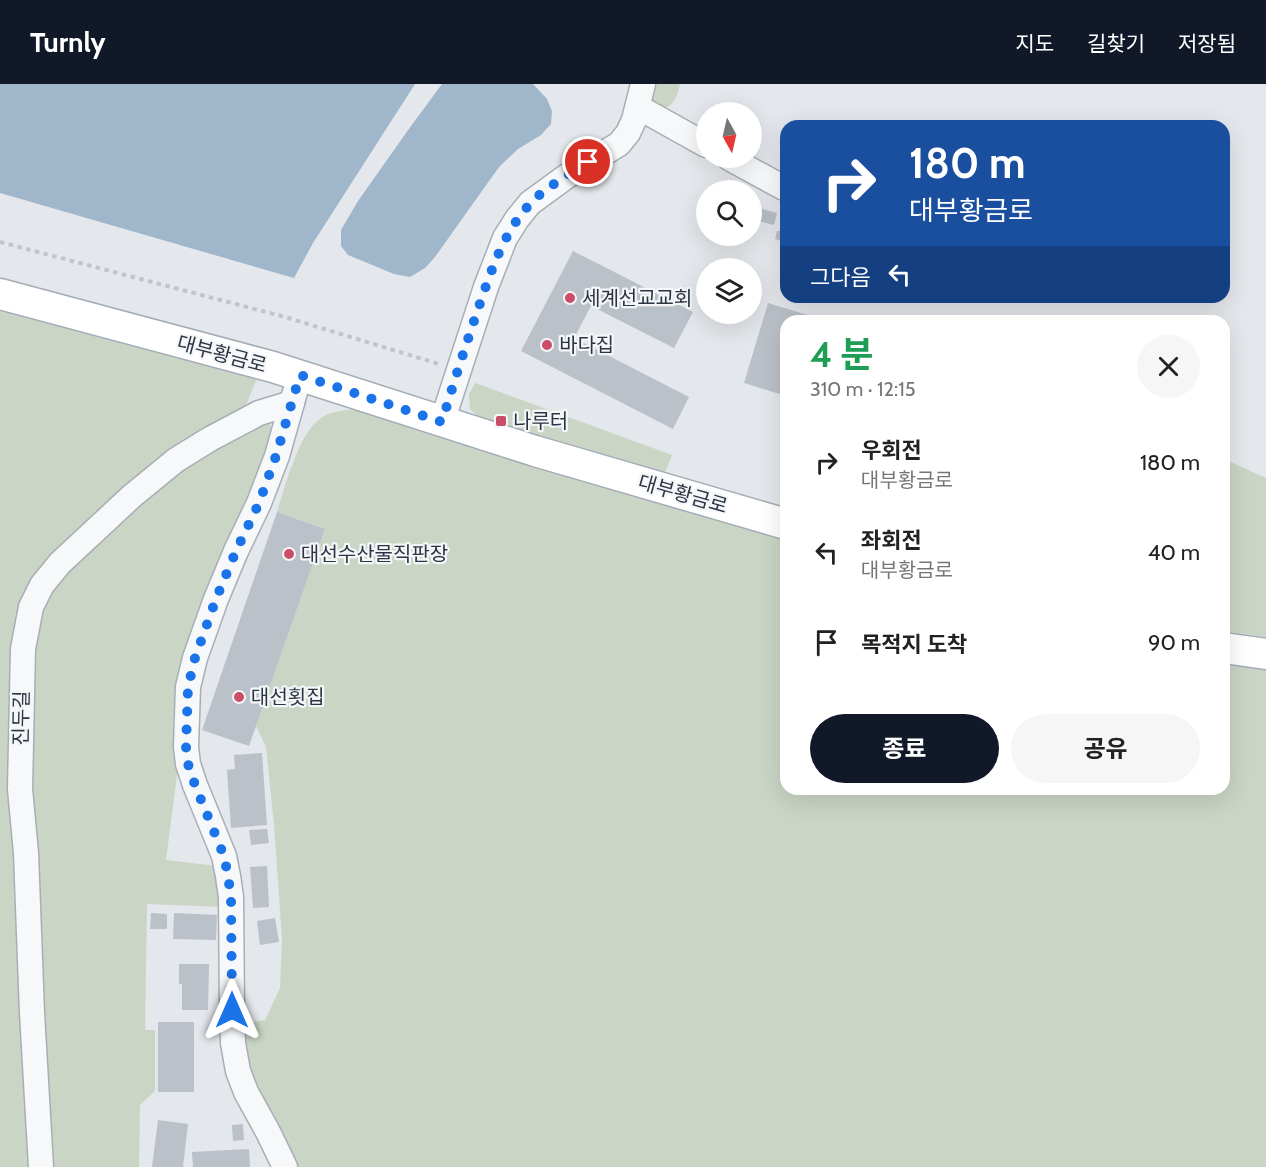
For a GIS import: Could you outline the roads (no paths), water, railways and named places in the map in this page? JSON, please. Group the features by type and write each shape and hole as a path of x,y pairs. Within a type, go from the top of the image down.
{"main road":[{"name":"대부황금로","path":"0,294 296,389 442,422 780,522"},
{"path":"1230,649 1266,654"}],"street":[{"path":"442,422 505,238 530,203 550,187 619,144 628,134 638,107 643,84"},
{"path":"638,107 696,139"},
{"path":"747,168 780,186"},
{"path":"285,1167 246,1092 238,1071 233,1043 231,897 228,876 224,856 188,764 186,747 188,687 195,658 216,599 262,494 296,389"},
{"name":"진두길","path":"41,1167 26,853 20,789 23,649 31,607 42,585 60,564 132,496 176,460 259,413 296,389"},
{"path":"261,1119 267,1167"}],"water":[{"path":"0,84 415,84 313,243 294,278 0,193"},
{"path":"442,84 533,84 547,99 552,111 551,124 541,135 518,149 499,167 425,268 410,277 394,274 348,255 341,246 341,230 358,201"}],"place":[{"name":"세계선교교회","path":"570,298"},
{"name":"바다집","path":"547,345"},
{"name":"나루터","path":"501,421"},
{"name":"대선수산물직판장","path":"289,554"},
{"name":"대선횟집","path":"239,697"}]}
